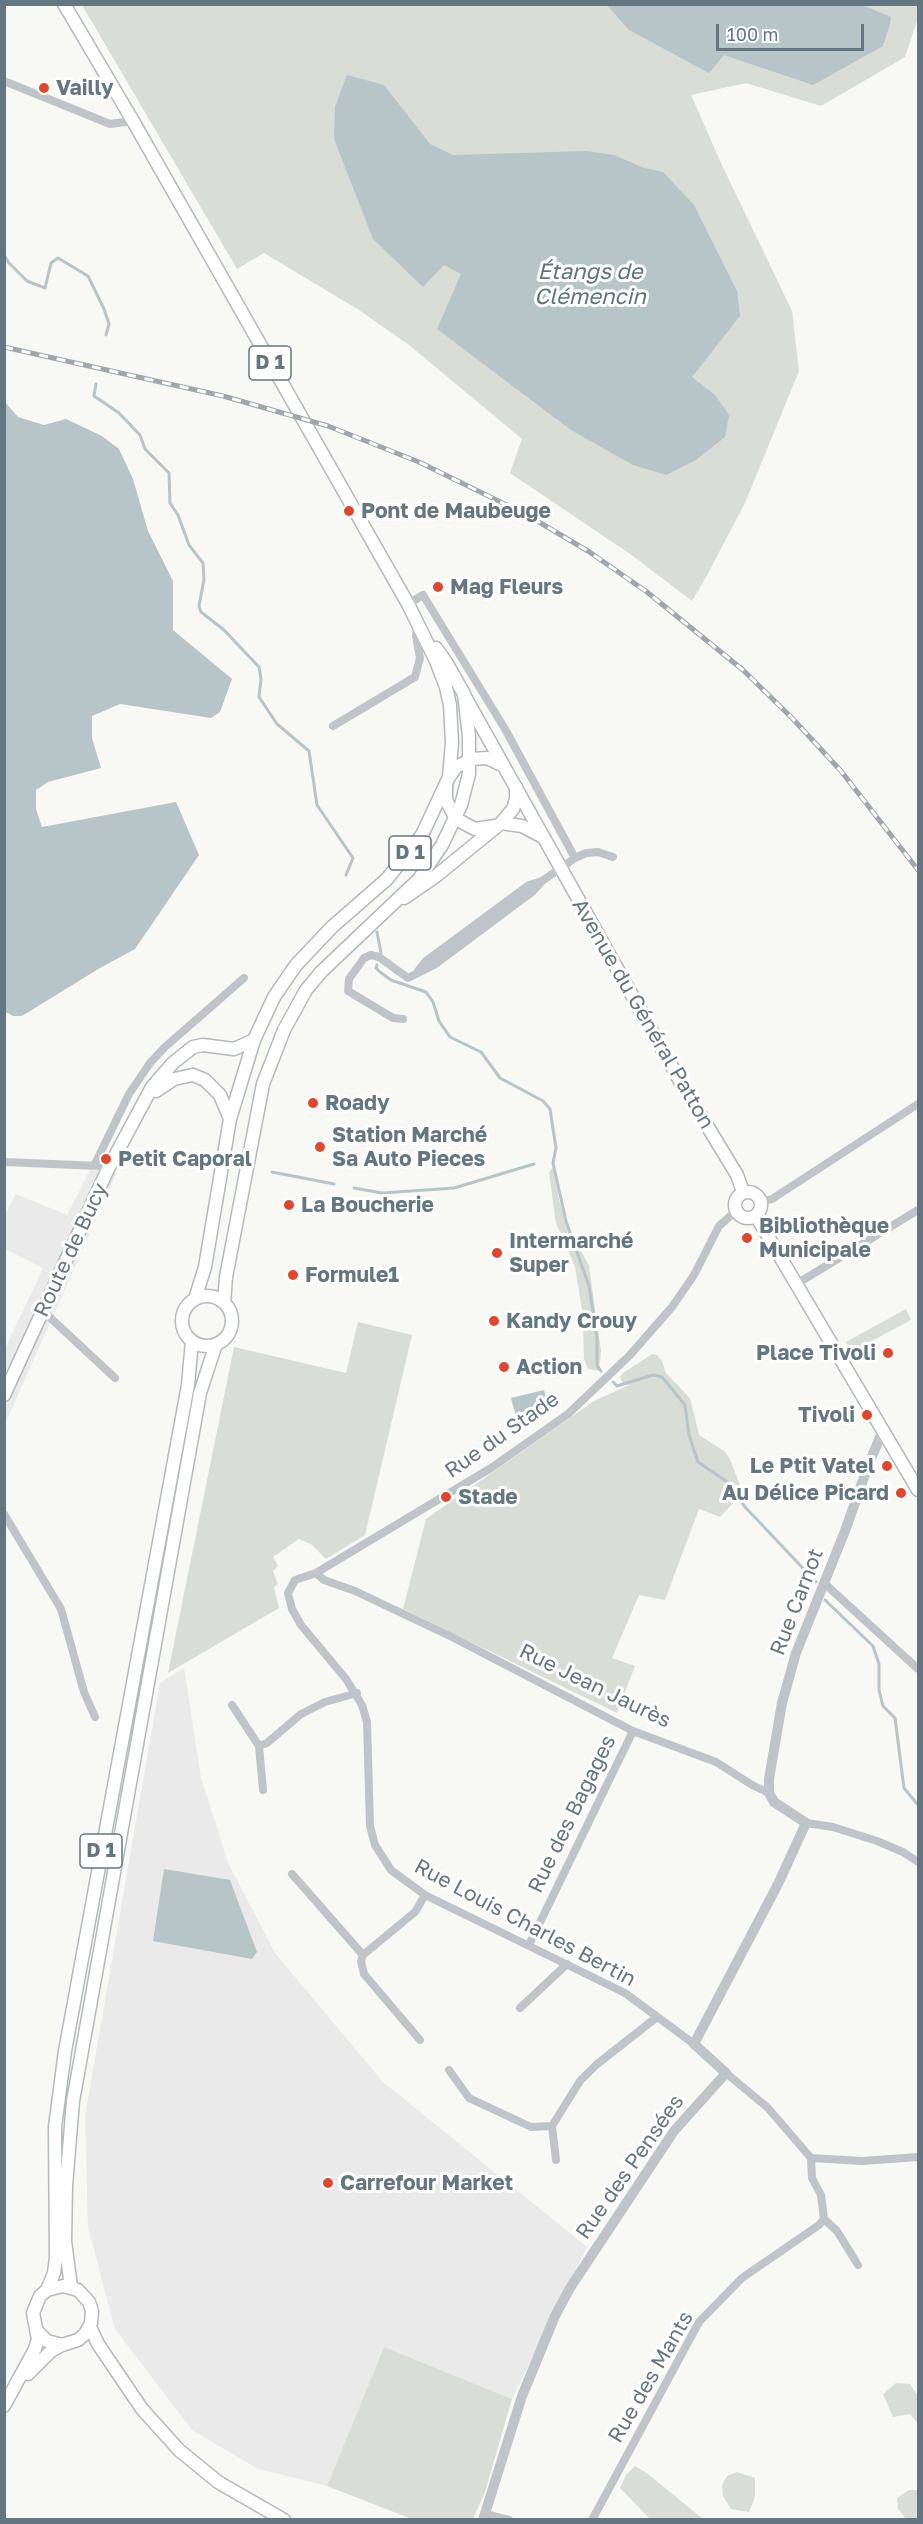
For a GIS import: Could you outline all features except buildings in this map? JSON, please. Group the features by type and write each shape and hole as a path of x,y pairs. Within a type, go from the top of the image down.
{"main road":[{"name":"D 1","path":"64,4 418,622 446,687 452,743 448,781 422,835 387,879 312,947 282,983 254,1040 230,1119 205,1267 195,1299"},
{"name":"D 1","path":"224,1303 226,1277 240,1195 263,1084 284,1030 306,990 335,957 419,879 456,819 466,788 469,736 464,694 446,662 418,622"},
{"name":"Avenue du Général Patton","path":"464,694 680,1081 737,1175 743,1192"},
{"path":"505,766 487,758 469,759 456,767 448,781 446,800 456,819 475,829 498,824 522,826 542,837"},
{"path":"389,909 436,876 498,824 513,809 516,800 515,784"},
{"name":"Route de Bucy","path":"4,1395 108,1169 140,1107 158,1080 193,1047 203,1045 234,1049 254,1040"},
{"name":"Route de Bucy","path":"140,1107 163,1084 183,1076 193,1075 205,1080 220,1095 230,1119"},
{"path":"743,1192 756,1194 761,1202 756,1216 743,1218 736,1211 736,1198 743,1192"},
{"path":"756,1216 798,1283 918,1490"},
{"path":"210,1296 224,1303 231,1317 231,1324 229,1332 216,1344 208,1346 192,1341 186,1335 182,1319 184,1311 195,1299 210,1296"},
{"name":"D 1","path":"47,2290 54,2272 56,2258 56,2127 63,2063 188,1385 192,1341"},
{"name":"D 1","path":"70,2287 65,2241 66,2186 73,2101 200,1394 216,1344"},
{"path":"16,2389 35,2349 37,2331 33,2313 40,2296 55,2287 70,2287 84,2295 89,2302 92,2311 90,2327 98,2344 142,2409 178,2450 219,2482 284,2520"},
{"path":"4,2406 16,2389 51,2351 78,2340 90,2327"},
{"path":"37,2331 47,2341 62,2345"}],"street":[{"path":"4,81 110,124 133,121"},
{"path":"408,604 423,595 505,729 575,858"},
{"path":"333,726 415,677 420,658 416,636 418,622"},
{"path":"403,1019 393,1018 348,992 348,979 364,958 379,957 402,976 408,978 417,972 426,961 529,885 542,880 586,853 598,852 613,857"},
{"name":"Route de Bucy","path":"95,1164 129,1094 150,1063 165,1047 244,978"},
{"path":"761,1202 772,1199 918,1104"},
{"path":"4,1162 95,1164 108,1169"},
{"path":"798,1283 918,1210"},
{"name":"Rue du Stade","path":"290,1585 295,1580 316,1573 491,1468 568,1414 630,1355 672,1307 694,1275 719,1226 736,1211"},
{"path":"43,1311 115,1378"},
{"name":"Rue Carnot","path":"769,1792 769,1779 782,1703 796,1653 873,1451 885,1433"},
{"path":"4,1514 62,1609 84,1692 95,1717"},
{"name":"Rue Jean Jaurès","path":"316,1573 324,1580 355,1591 452,1637 633,1731 716,1762 752,1785 769,1792 774,1802 806,1822 877,1840 918,1862"},
{"path":"824,1583 918,1669"},
{"name":"Rue Louis Charles Bertin","path":"290,1585 288,1600 301,1625 357,1693 367,1722 370,1826 375,1845 391,1870 425,1895 625,1993 694,2044"},
{"path":"259,1746 267,1743 301,1714 324,1702 357,1693"},
{"path":"232,1705 259,1746 263,1790"},
{"name":"Rue des Bagages","path":"529,1945 633,1731"},
{"path":"806,1822 778,1884 694,2044 768,2108 811,2158 813,2178 821,2195 824,2219 837,2231 858,2265"},
{"path":"292,1874 363,1955"},
{"path":"420,2040 364,1974 361,1961 363,1955 415,1912 425,1895"},
{"path":"520,2008 567,1964"},
{"path":"556,2160 552,2126 588,2073 657,2017"},
{"path":"448,2070 469,2098 531,2127 552,2126"},
{"name":"Rue des Pensées","path":"484,2517 522,2396 555,2316 570,2288 674,2131 726,2073"},
{"path":"811,2158 862,2161 918,2157"},
{"name":"Rue des Mants","path":"591,2520 699,2322 742,2278 819,2226 824,2219"},
{"path":"484,2517 509,2520"}],"shaded area":[{"path":"82,5 918,5 918,18 905,57 821,106 746,83 691,95 792,311 799,371 745,503 692,601 633,556 510,473 522,439 409,345 359,310 264,253 237,269"},
{"path":"552,1168 559,1200 569,1228 589,1266 601,1351 599,1371 588,1369 584,1359 583,1316 575,1267 556,1223 549,1173"},
{"path":"90,1170 117,1172 5,1424 5,1349 43,1268 5,1249 5,1214 16,1194 67,1215"},
{"path":"906,1309 911,1320 851,1352 846,1342"},
{"path":"358,1322 412,1335 365,1535 326,1559 312,1545 299,1539 273,1557 278,1566 273,1571 278,1584 274,1587 279,1608 168,1673 234,1347 346,1373"},
{"path":"652,1354 657,1355 666,1373 690,1398 699,1435 724,1451 730,1459 741,1488 736,1491 741,1495 720,1517 699,1509 665,1600 639,1595 612,1658 635,1666 617,1713 403,1609 426,1519 594,1401 629,1385 623,1384 620,1377"},
{"path":"184,1668 201,1778 228,1863 275,1953 383,2082 587,2247 512,2399 384,2347 327,2486 258,2469 192,2430 115,2329 88,2227 85,2116 160,1683"},
{"path":"384,2347 512,2399 485,2492 473,2519 412,2519 327,2486"},
{"path":"896,2383 910,2384 918,2396 918,2424 910,2414 893,2417 883,2394"},
{"path":"635,2466 703,2519 650,2519 620,2488 626,2475"},
{"path":"737,2472 755,2478 755,2497 749,2512 731,2509 723,2496 722,2485 727,2476"},
{"path":"909,2490 918,2490 918,2519 906,2519 898,2509 897,2498"}],"water":[{"path":"607,5 862,5 891,17 883,46 813,85 724,55 709,73 629,30"},
{"name":"Étangs de Clémencin","path":"347,75 384,85 430,144 453,155 587,151 614,155 644,168 663,172 694,205 737,291 740,316 692,377 715,395 729,415 725,437 696,460 666,475 633,465 571,430 437,329 461,274 444,265 423,287 373,239 334,139 335,107"},
{"path":"5,402 18,417 44,425 66,419 102,436 119,449 133,479 148,531 173,581 173,630 232,679 220,712 211,718 120,704 92,716 92,738 101,768 48,782 36,790 36,809 42,827 176,802 199,855 135,949 22,1016 13,1016 4,1011"},
{"path":"544,1390 549,1409 516,1417 511,1398"},
{"path":"164,1869 230,1880 257,1952 252,1959 153,1941"}],"waterway":[{"path":"4,255 27,281 45,288 51,263 58,258 88,276 109,324 106,335"},
{"path":"96,384 94,396 119,413 140,435 145,449 169,473 170,503 178,515 189,545 203,563 204,579 199,606 201,612 224,630 259,667 261,679 259,697 277,724 309,751 317,805 353,858 346,875"},
{"path":"377,932 381,953"},
{"path":"377,965 376,968 391,980 426,992 433,1002 439,1021 450,1037 481,1052 500,1078 543,1101 550,1109 556,1148 553,1163 566,1221 589,1286 597,1338 597,1366 601,1371"},
{"path":"354,1188 382,1193 454,1188 534,1164"},
{"path":"272,1172 334,1184"},
{"path":"613,1382 617,1386 653,1375 662,1377 685,1405 689,1435 698,1462 726,1481 746,1508 816,1582"},
{"path":"825,1600 873,1646 879,1664 879,1690 883,1706 895,1718 904,1788 918,1805"}],"railway":[{"path":"4,347 223,396 328,426 419,462 527,515 588,551 647,592 743,670 841,771 918,870"}],"place":[{"name":"Vailly","path":"44,88"},
{"name":"Pont de Maubeuge","path":"349,511"},
{"name":"Mag Fleurs","path":"438,587"},
{"name":"Roady","path":"313,1103"},
{"name":"Station Marché Sa Auto Pieces","path":"320,1147"},
{"name":"Petit Caporal","path":"106,1159"},
{"name":"La Boucherie","path":"289,1205"},
{"name":"Bibliothèque Municipale","path":"747,1238"},
{"name":"Intermarché Super","path":"497,1253"},
{"name":"Formule1","path":"293,1275"},
{"name":"Kandy Crouy","path":"494,1321"},
{"name":"Place Tivoli","path":"888,1353"},
{"name":"Action","path":"504,1367"},
{"name":"Tivoli","path":"867,1415"},
{"name":"Le Ptit Vatel","path":"887,1466"},
{"name":"Au Délice Picard","path":"901,1493"},
{"name":"Stade","path":"446,1497"},
{"name":"Carrefour Market","path":"328,2183"}]}
